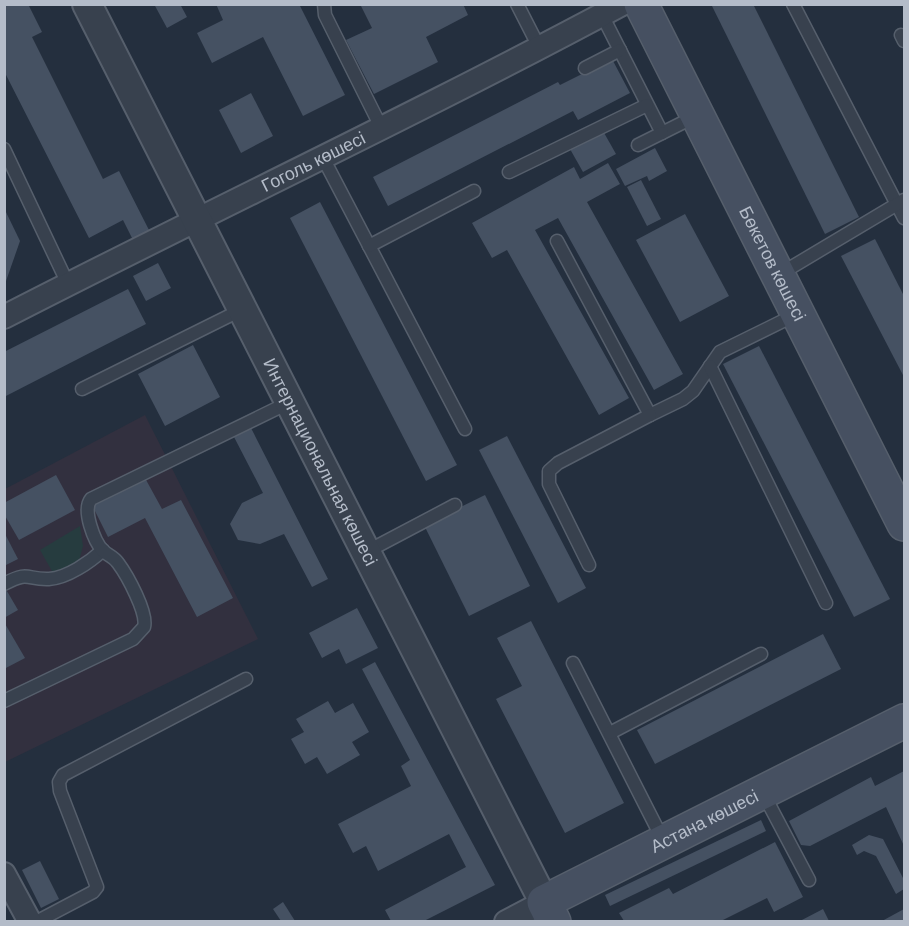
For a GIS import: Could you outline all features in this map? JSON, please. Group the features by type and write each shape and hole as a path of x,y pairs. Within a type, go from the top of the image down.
{"main road":[{"name":"Бөкетов көшесі","path":"641,4 904,524"},
{"name":"Астана көшесі","path":"549,912 664,842 904,721"}],"street":[{"name":"Интернациональная көшесі","path":"87,4 549,912"},
{"name":"Гоголь көшесі","path":"4,316 540,49 622,4"},
{"path":"4,874 30,921"},
{"name":"Астана көшесі","path":"506,921 549,912"}],"lane":[{"path":"324,4 325,15 381,127"},
{"path":"517,4 540,49"},
{"path":"793,4 901,202 904,218"},
{"path":"602,15 662,133"},
{"path":"585,68 620,50"},
{"path":"509,172 648,105"},
{"path":"638,145 697,115"},
{"path":"4,149 68,284"},
{"path":"322,156 465,429"},
{"path":"369,246 474,191"},
{"path":"779,275 901,202"},
{"path":"557,241 650,415"},
{"path":"82,389 243,309"},
{"path":"589,565 549,484 549,471 558,463 683,399 693,391 720,352 798,314"},
{"path":"710,366 826,603"},
{"path":"4,701 140,634 146,621 117,561 103,550 87,516 87,506 91,499 290,402"},
{"path":"366,552 455,505"},
{"path":"4,584 23,574 39,578 57,577 88,562 103,550"},
{"path":"610,733 761,654"},
{"path":"573,663 664,842"},
{"path":"36,921 93,892 97,887 60,791 59,782 63,775 246,679"},
{"path":"762,792 809,879"}],"shaded area":[{"path":"145,415 258,639 5,762 5,489"}],"green space":[{"path":"80,526 83,546 79,561 53,573 40,550"}],"building":[{"path":"4,4 28,4 42,32 32,37 103,179 119,171 150,232 133,240 123,220 89,238 4,71"},
{"path":"154,4 180,4 187,17 167,28"},
{"path":"216,4 299,4 345,95 303,116 263,37 212,63 197,33 223,20"},
{"path":"363,4 463,4 468,15 426,37 438,62 374,94 346,40 372,28 361,6"},
{"path":"711,4 753,4 859,217 825,234"},
{"path":"612,59 630,93 578,120 573,111 388,206 373,177 558,82 560,85"},
{"path":"251,93 273,136 241,153 219,110"},
{"path":"603,131 616,154 583,172 570,149"},
{"path":"655,148 667,171 649,181 647,176 625,186 616,169"},
{"path":"608,163 620,184 587,202 683,374 654,390 558,218 535,230 629,398 599,415 507,250 492,258 472,223 574,167 580,179"},
{"path":"641,180 661,219 647,226 627,187"},
{"path":"320,202 457,465 426,481 290,218"},
{"path":"4,208 20,241 5,284 4,284"},
{"path":"685,214 729,296 680,322 636,240"},
{"path":"875,239 904,296 904,377 841,256"},
{"path":"158,263 171,288 146,301 133,276"},
{"path":"128,289 146,324 4,397 4,352"},
{"path":"193,345 220,397 165,426 138,374"},
{"path":"759,346 890,599 854,617 723,364"},
{"path":"251,428 328,579 312,587 284,534 260,544 238,540 230,524 242,503 263,493 234,437"},
{"path":"507,436 586,588 558,603 479,450"},
{"path":"56,475 75,510 19,540 4,514 4,503"},
{"path":"145,478 162,509 181,500 233,598 197,617 145,518 108,537 92,505"},
{"path":"485,495 530,586 469,616 424,525"},
{"path":"4,532 18,559 4,566"},
{"path":"4,586 18,610 4,618"},
{"path":"357,608 378,648 346,664 339,649 322,658 309,633"},
{"path":"531,621 624,803 565,833 496,699 522,686 497,638"},
{"path":"4,622 25,658 4,669"},
{"path":"823,634 841,669 655,764 637,730"},
{"path":"375,662 495,885 424,921 391,921 385,910 466,867 449,834 378,871 366,846 353,853 338,824 411,786 401,766 410,760 362,669"},
{"path":"328,701 335,713 353,703 369,732 352,742 360,755 327,774 317,757 305,764 291,739 304,732 296,719"},
{"path":"904,771 904,846 886,807 810,846 801,845 789,821 871,777 875,786"},
{"path":"761,820 766,831 610,906 605,895"},
{"path":"869,835 883,839 904,880 904,889 896,894 876,856 864,851 857,855 852,845"},
{"path":"775,842 803,897 774,912 767,898 721,921 624,921 619,913 669,888 673,894"},
{"path":"40,861 59,899 41,908 22,870"},
{"path":"283,902 295,921 281,921 273,909"},
{"path":"823,909 829,921 800,921"},
{"path":"904,909 904,921 882,921"}]}
